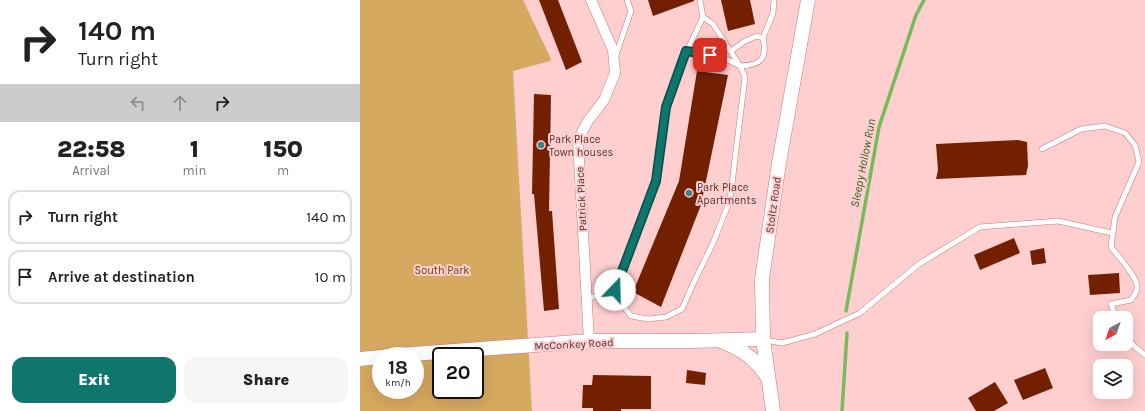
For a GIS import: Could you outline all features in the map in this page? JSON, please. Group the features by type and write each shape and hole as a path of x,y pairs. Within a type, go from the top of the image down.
{"street":[{"name":"Patrick Place","path":"589,342 578,140 588,121 604,100 615,73 613,50 591,0"},
{"name":"Stoltz Road","path":"773,411 762,339 762,279 779,163 808,0"},
{"name":"McConkey Road","path":"424,353 589,342 762,339"},
{"path":"718,340 735,346 750,357 762,368 769,379"},
{"path":"360,359 372,357"}],"lane":[{"path":"614,62 631,11 627,0"},
{"path":"586,300 615,290 656,181 666,107 686,51 703,17 700,0"},
{"path":"686,51 722,57 740,66 754,65 761,60 765,48 763,38 773,13 774,0"},
{"path":"612,291 631,316 648,319 666,317 682,309 713,243 730,200 745,77 731,51 713,24 703,17"},
{"path":"731,51 757,36 763,38"},
{"path":"1042,149 1081,129 1105,126 1125,133 1135,146 1139,162 1115,217 1112,233 1112,247 1133,276 1138,286 1136,294 1131,300 1112,304 1114,311"},
{"path":"762,339 782,343 815,334 860,313 920,264 980,227 1058,221 1112,233"},
{"path":"1133,344 1145,355"}],"green space":[{"name":"South Park","path":"360,0 523,0 551,59 550,61 513,71 532,411 360,411"}],"building":[{"path":"539,0 558,0 582,62 566,70"},
{"path":"648,0 694,0 694,1 653,16"},
{"path":"721,0 750,0 755,24 728,31"},
{"name":"Park Place Apartments","path":"697,71 728,75 701,205 661,307 633,292 679,181"},
{"path":"534,94 551,95 549,211 552,211 559,309 544,311 534,194 532,194"},
{"path":"1018,140 1027,142 1028,166 1026,175 936,179 938,170 936,144"},
{"path":"1014,238 1020,253 980,270 974,255"},
{"path":"1044,248 1046,263 1032,265 1030,251"},
{"path":"1119,273 1120,293 1090,295 1088,275"},
{"path":"1045,368 1053,388 1023,400 1014,380"},
{"path":"687,370 706,373 705,385 686,383"},
{"path":"593,375 651,376 651,409 593,411 593,408 582,408 583,385 592,385"},
{"path":"995,382 1008,403 994,411 976,411 968,398"}],"waterway":[{"name":"Sleepy Hollow Run","path":"846,311 879,127 916,15 924,0"},
{"name":"Sleepy Hollow Run","path":"842,411 847,333"}],"place":[{"name":"Park Place Town houses","path":"541,145"},
{"name":"Park Place Apartments","path":"689,193"}],"route":[{"path":"615,290 656,181 666,107 686,51 710,55"}]}
